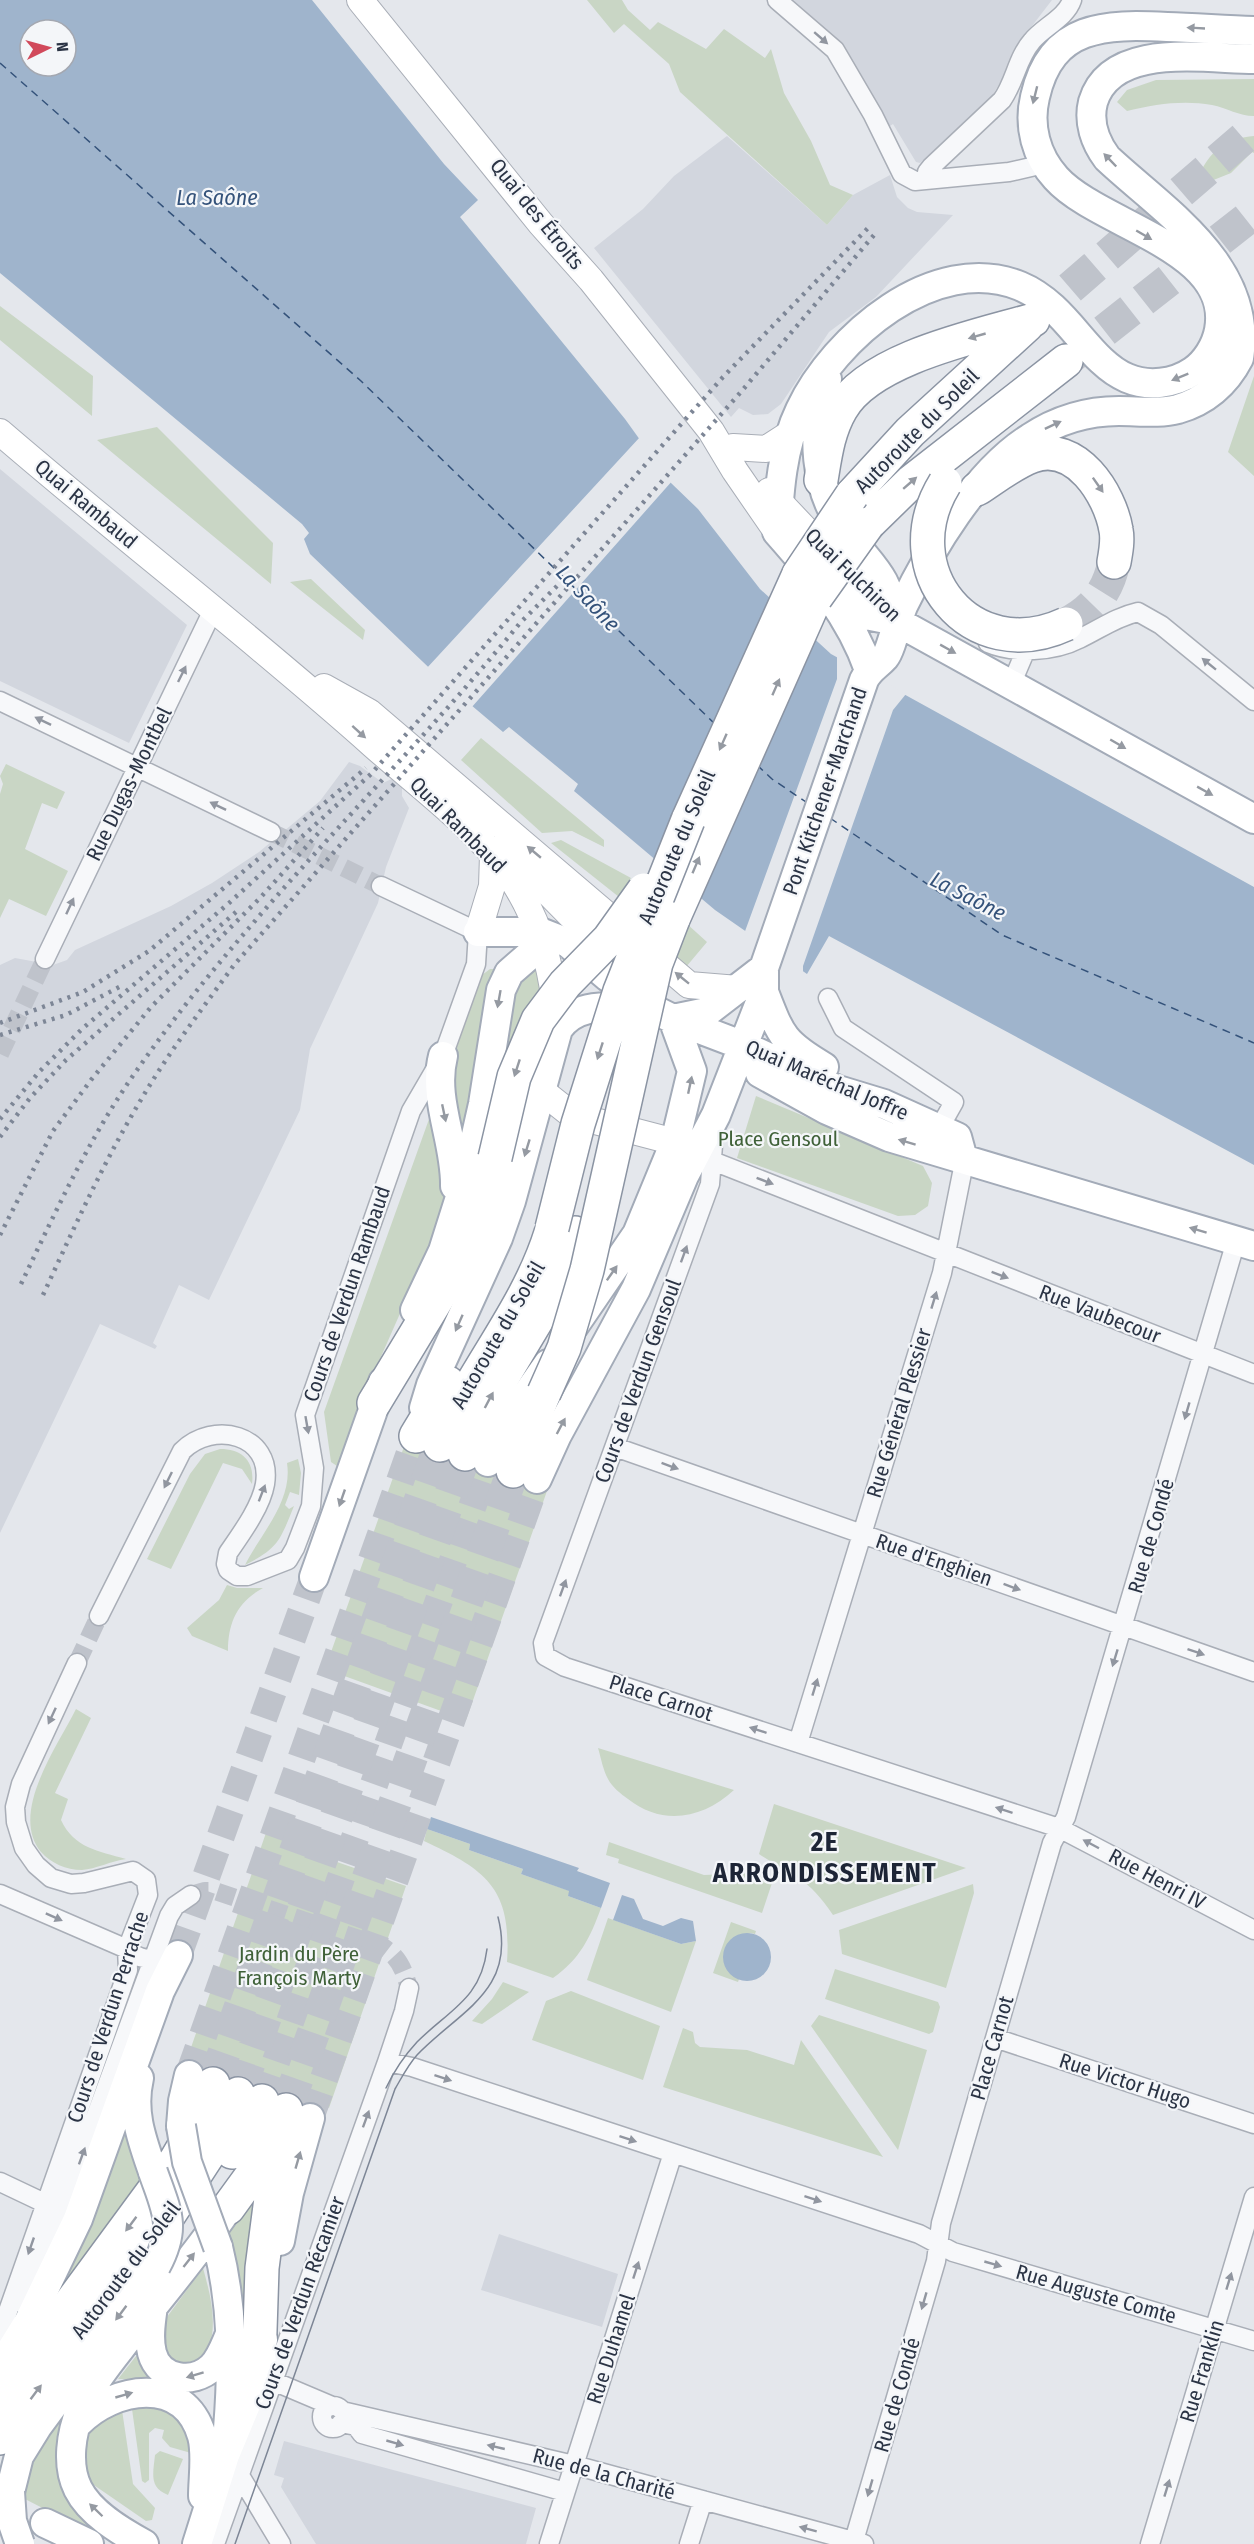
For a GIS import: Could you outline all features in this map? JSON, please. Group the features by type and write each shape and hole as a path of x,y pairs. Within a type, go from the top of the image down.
{"highway":[{"name":"Autoroute du Soleil","path":"477,1458 490,1398 548,1301 563,1230 581,1114 632,957 688,820 785,601 815,547 852,495 910,432 1033,320 898,363 864,381 838,415 827,446 821,480"},
{"name":"Autoroute du Soleil","path":"477,1458 447,1384 534,1276 563,1230 656,963 697,863 816,597 868,524 911,482 1056,368 961,486"},
{"path":"1066,624 1032,635 999,633 974,623 946,600 933,578 926,537 932,510 961,486 1033,456 1044,454 1066,458 1092,476 1108,500 1117,532 1114,562"},
{"path":"374,1403 466,1251 495,1158 514,1077 538,1020 565,984 615,931 688,820"},
{"path":"477,1458 544,1393 564,1348 587,1269 656,963"},
{"name":"Autoroute du Soleil","path":"0,2438 161,2227 210,2181 233,2150 250,2097"},
{"name":"Autoroute du Soleil","path":"0,2399 176,2160 197,2124 250,2097"},
{"path":"250,2097 273,2183 262,2268 266,2371"},
{"path":"228,2208 252,2175 250,2097"}],"main road":[{"path":"777,532 778,502 791,433 808,394 833,357 869,322 908,297 951,282 982,278 1014,283 1044,298 1070,323 1103,361 1123,376 1143,382 1163,382 1183,376 1198,367 1214,345 1219,327 1219,303 1209,281 1189,261 1065,188 1044,164 1033,127 1036,90 1046,65 1077,37 1096,28 1114,26 1254,31"},
{"name":"Pont Kitchener-Marchand","path":"694,1152 716,1115 744,1046 756,983 869,670 886,656 896,621 916,580 945,530 961,486 1057,423 1091,413 1176,409 1205,397 1232,370 1242,351 1248,318 1245,294 1238,275 1216,247 1107,158 1095,139 1092,114 1095,98 1103,83 1127,64 1162,58 1254,59"},
{"path":"827,589 861,614 896,621 891,593 883,579 846,534 833,512 821,480 817,422 833,357"},
{"name":"Quai Fulchiron","path":"777,532 827,589"},
{"path":"827,589 858,642 869,670"},
{"name":"Quai Fulchiron","path":"896,621 1254,819"},
{"path":"477,1458 562,1425 636,1289 694,1152 692,1071 661,1013 608,977 568,943 536,943 478,932"},
{"path":"314,1577 374,1403 431,1278 454,1216 483,1104 501,990 509,973 536,943"},
{"path":"477,1458 431,1385 498,1238 543,1092 558,1029 571,1016 589,1009 661,1013 707,1012 756,983 780,1033 798,1052 884,1104"},
{"name":"Quai Maréchal Joffre","path":"661,1013 744,1046 838,1090 884,1104 957,1137 963,1159"},
{"path":"443,1056 439,1071 440,1091 454,1163 454,1216"},
{"name":"Quai Maréchal Joffre","path":"760,1073 827,1110 889,1137 1245,1244"},
{"path":"477,1458 517,1407 694,1152"},
{"path":"20,2544 12,2521 10,2492 19,2456 37,2427 156,2266 169,2241 165,2205 139,2132 135,2094 167,1957"},
{"path":"0,2368 29,2321 78,2219 160,1991 167,1957"},
{"path":"232,2464 231,2332 224,2270 187,2162 182,2126 183,2100 250,2097"},
{"path":"144,2544 108,2521 93,2508 78,2489 72,2472 70,2452 75,2426 91,2388 228,2208"},
{"path":"153,2306 150,2342 153,2355 159,2366 172,2376 188,2378 205,2373 217,2360 231,2332"},
{"path":"204,2539 232,2464 255,2383 266,2371"},
{"path":"75,2426 96,2408 126,2393 161,2394 180,2404 195,2420 203,2437 204,2539"},
{"path":"45,2523 89,2544"}],"street":[{"name":"Quai des Étroits","path":"360,0 711,431"},
{"path":"777,0 835,50 873,115 902,174 915,181 1009,172 1044,164"},
{"path":"927,180 927,172 931,166 1002,100 1011,87 1015,73 1032,40 1066,10 1072,0"},
{"name":"Quai Fulchiron","path":"711,431 732,447 778,502 896,621"},
{"name":"Quai Fulchiron","path":"711,431 777,532"},
{"name":"Quai Rambaud","path":"0,432 213,610 284,666 448,811 493,855 525,900 536,943 552,980 558,1029"},
{"path":"732,447 766,449 791,433"},
{"path":"916,580 938,611 969,635 1002,648 1025,652 1077,640 1119,616 1138,612 1161,625 1254,701"},
{"name":"Rue Dugas-Montbel","path":"45,959 213,610"},
{"path":"1011,685 1025,652"},
{"name":"Quai Rambaud","path":"284,666 369,712 689,985 756,983"},
{"path":"0,701 271,832"},
{"name":"Quai Rambaud","path":"428,761 510,854 590,935"},
{"path":"381,886 478,932 492,886 493,855"},
{"name":"Cours de Verdun Rambaud","path":"99,1616 182,1451 203,1436 221,1433 238,1435 258,1454 265,1468 265,1483 261,1497 228,1553 226,1564 228,1570 237,1576 247,1576 288,1560 296,1548 311,1506 314,1468 305,1415 411,1111 443,1056 476,964 478,932"},
{"path":"828,998 843,1028 954,1102 945,1118"},
{"path":"543,1092 572,1115 694,1152 945,1254 962,1174 963,1159"},
{"name":"Cours de Verdun Gensoul","path":"543,1643 710,1184 694,1152"},
{"name":"Rue de Condé","path":"1059,1828 1066,1817 1204,1354 1245,1244"},
{"name":"Rue Vaubecour","path":"945,1254 1254,1374"},
{"name":"Rue Général Plessier","path":"798,1743 942,1273 945,1254"},
{"name":"Rue d'Enghien","path":"615,1448 1254,1672"},
{"name":"Place Carnot","path":"543,1643 545,1656 565,1667 1059,1828 1052,1843 941,2223 938,2244"},
{"name":"Cours de Verdun Perrache","path":"0,2355 54,2207 128,1970 127,1949 149,1886 143,1876 133,1871 84,1883 71,1884 51,1878 24,1848 16,1822 15,1807 21,1784 77,1663"},
{"name":"Rue Henri IV","path":"1059,1828 1254,1930"},
{"path":"0,1894 127,1949 145,1960 167,1957"},
{"name":"Cours de Verdun Perrache","path":"0,2334 54,2207 167,1957 170,1916 175,1906 191,1895"},
{"path":"143,1906 155,1902 164,1907 170,1916"},
{"name":"Cours de Verdun Récamier","path":"266,2371 387,2062 409,1988"},
{"name":"Rue Victor Hugo","path":"995,2038 1254,2124"},
{"path":"387,2062 412,2067 673,2153 919,2235 938,2244"},
{"name":"Rue Duhamel","path":"549,2544 673,2153"},
{"path":"0,2182 54,2207"},
{"name":"Rue Franklin","path":"1150,2544 1254,2197"},
{"name":"Rue de Condé","path":"857,2543 936,2261 938,2244"},
{"name":"Rue Auguste Comte","path":"938,2244 953,2252 1254,2341"},
{"name":"Rue de la Charité","path":"266,2371 338,2413 356,2426 362,2434 565,2492"},
{"name":"Rue de la Charité","path":"338,2413 574,2465 857,2543"},
{"path":"232,2464 281,2544"},
{"path":"689,2544 703,2500"}],"shaded area":[{"path":"782,0 1052,0 1015,48 1004,76 992,96 920,163 916,162 893,124 887,128 837,47"},
{"path":"727,136 827,225 853,195 890,175 897,197 908,208 917,212 953,215 876,297 829,332 781,404 768,414 753,415 739,408 731,417 594,248 643,209 674,176"},
{"path":"0,469 187,625 129,743 0,681"},
{"path":"349,762 360,766 383,783 402,774 402,796 409,808 386,867 378,903 310,1049 300,1110 209,1300 179,1285 153,1343 157,1346 155,1349 100,1324 0,1533 0,965 15,958 53,965 67,960 75,950 171,906 212,883 259,852 320,801"},
{"path":"499,2234 618,2274 602,2327 481,2290"},
{"path":"284,2441 536,2508 526,2544 316,2544 281,2487 284,2478 274,2475"}],"green space":[{"path":"587,0 622,0 628,10 650,30 658,22 706,49 724,29 765,58 771,49 784,93 811,141 830,185 853,195 827,225 680,92 669,64 624,24 614,33"},
{"path":"1254,79 1254,116 1243,115 1212,105 1191,103 1159,105 1127,111 1117,102 1127,90 1156,80"},
{"path":"1254,136 1254,153 1252,152 1231,173 1211,181 1202,169 1212,154 1230,141"},
{"path":"0,306 93,376 92,416 0,340"},
{"path":"1254,376 1254,476 1228,452"},
{"path":"157,427 273,543 271,584 97,440"},
{"path":"311,579 365,630 363,640 290,582"},
{"path":"481,738 604,840 604,847 572,831 542,833 461,760"},
{"path":"6,764 65,792 57,809 42,803 25,849 68,871 46,916 9,899 0,918 0,794 3,784 0,776"},
{"path":"561,840 631,878 619,897 551,843"},
{"path":"635,877 707,942 686,967 620,903"},
{"path":"536,964 543,987 498,1074 511,990"},
{"path":"490,969 501,969 466,1138 456,1122 447,1062 482,975"},
{"name":"Place Gensoul","path":"756,1096 923,1166 932,1183 928,1206 915,1215 898,1216 737,1158"},
{"path":"433,1108 449,1183 443,1216 361,1402 337,1466 331,1462 324,1412"},
{"path":"406,1441 547,1491 466,1720 325,1669"},
{"path":"220,1449 235,1451 245,1458 251,1469 252,1484 242,1469 223,1463 171,1569 147,1559 190,1474 205,1454"},
{"path":"298,1459 301,1473 299,1495 290,1492 285,1505 289,1509 294,1506 281,1535 272,1548 245,1565 281,1504 288,1477 287,1463"},
{"path":"227,1585 237,1588 263,1588 247,1600 236,1614 230,1631 228,1651 192,1636 187,1628 219,1600"},
{"path":"76,1709 91,1718 55,1793 68,1799 61,1820 66,1829 80,1843 97,1851 126,1859 82,1870 59,1865 41,1852 33,1836 30,1819 39,1780"},
{"path":"598,1748 734,1790 722,1800 696,1813 668,1816 655,1813 641,1808 612,1785 605,1772"},
{"path":"774,1804 966,1868 833,1915 808,1885 759,1854"},
{"path":"427,1829 470,1844 469,1850 523,1869 521,1874 570,1891 568,1896 601,1908 583,1947 570,1963 553,1978 507,1962 505,1916 491,1885 464,1862 424,1841"},
{"name":"Jardin du Père François Marty","path":"267,1830 296,1839 294,1847 406,1886 329,2108 187,2059"},
{"path":"609,1842 704,1875 755,1873 772,1883 762,1913 618,1863 619,1859 606,1855"},
{"path":"973,1884 974,1893 946,1988 842,1954 839,1930"},
{"path":"608,1918 681,1944 696,1941 671,2012 587,1980"},
{"path":"731,1922 756,1931 755,1934 750,1933 725,1963 729,1972 739,1979 738,1982 713,1973"},
{"path":"835,1969 938,2002 940,2007 933,2032 929,2034 825,1999"},
{"path":"503,1982 529,1992 482,2024 472,2021 492,1999"},
{"path":"571,1991 660,2026 643,2080 532,2040 546,2001"},
{"path":"819,2015 927,2050 898,2150 811,2026"},
{"path":"683,2028 693,2032 695,2043 700,2047 747,2050 794,2065 801,2040 883,2157 663,2087"},
{"path":"123,2112 146,2180 25,2344"},
{"path":"263,2174 247,2339 227,2235"},
{"path":"203,2268 211,2301 212,2334 206,2356 187,2367 165,2358 162,2332 167,2317"},
{"path":"140,2351 153,2377 151,2380 118,2379"},
{"path":"126,2401 174,2409 198,2455 170,2447 162,2438 164,2430 155,2428 149,2433 149,2480 145,2483 142,2481 132,2409 122,2410 133,2484 155,2508 152,2520 146,2521 88,2481 86,2475 88,2437 102,2418"},
{"path":"67,2411 101,2538 23,2498 34,2461"},
{"path":"160,2451 183,2459 168,2495 158,2488 154,2479 155,2455"}],"water":[{"name":"La Saône","path":"0,0 312,0 444,164 478,200 460,217 625,419 671,483 698,509 760,589 831,654 1254,887 1254,1165 829,936 807,974 715,910 574,791 578,784 509,727 503,732 445,683 310,554 304,539 309,533 302,524 0,273"},
{"path":"431,1817 579,1868 577,1871 610,1883 601,1908 568,1896 569,1891 521,1874 523,1869 469,1850 470,1844 427,1829"},
{"path":"622,1895 634,1899 643,1919 663,1926 681,1918 693,1921 696,1941 681,1944 613,1920"},
{"path":"747,1933 764,1940 771,1957 764,1974 747,1981 730,1974 723,1957 730,1940"}],"pier":[{"path":"640,437 673,480 471,708 426,669"},
{"path":"837,655 906,694 893,710 803,966 803,975 744,934 837,679"}],"ferry route":[{"path":"0,63 361,381 715,724"},
{"path":"757,765 772,779 806,802"},
{"path":"830,818 1002,935 1254,1043"}],"tunnel":[{"path":"1033,320 1254,129"},
{"path":"1066,361 1254,213"},
{"path":"1066,624 1084,613 1098,599 1108,582 1114,562"},
{"path":"271,832 381,886"},
{"path":"0,1054 45,959"},
{"path":"189,2075 416,1436"},
{"path":"213,2084 440,1445"},
{"path":"238,2094 465,1454"},
{"path":"262,2101 488,1462"},
{"path":"286,2110 513,1471"},
{"path":"310,2118 537,1479"},
{"path":"178,1955 314,1577"},
{"path":"77,1663 99,1616"},
{"path":"191,1895 215,1891 383,1947 400,1964 409,1988"}],"tram line":[{"path":"235,2544 395,2089 417,2055 466,2012 492,1982 499,1964 502,1942 498,1917"},
{"path":"386,2088 412,2047 471,1992 484,1966 487,1949"}],"railway":[{"path":"0,1119 39,1072 82,1029 229,903 371,774 723,377 868,228"},
{"path":"43,1295 90,1195 128,1122 152,1081 234,965 740,393 874,235"},
{"path":"21,1284 74,1174 104,1121 137,1070 181,1011 275,898 424,734 520,623 557,586"},
{"path":"0,1023 83,992 149,951 366,768"},
{"path":"0,1235 53,1131 91,1080 151,1007 261,897 323,828"},
{"path":"0,1137 30,1098 66,1060 236,912"},
{"path":"0,1035 66,1015 123,985"}],"district":[{"name":"2E ARRONDISSEMENT","path":"825,1858"}]}
